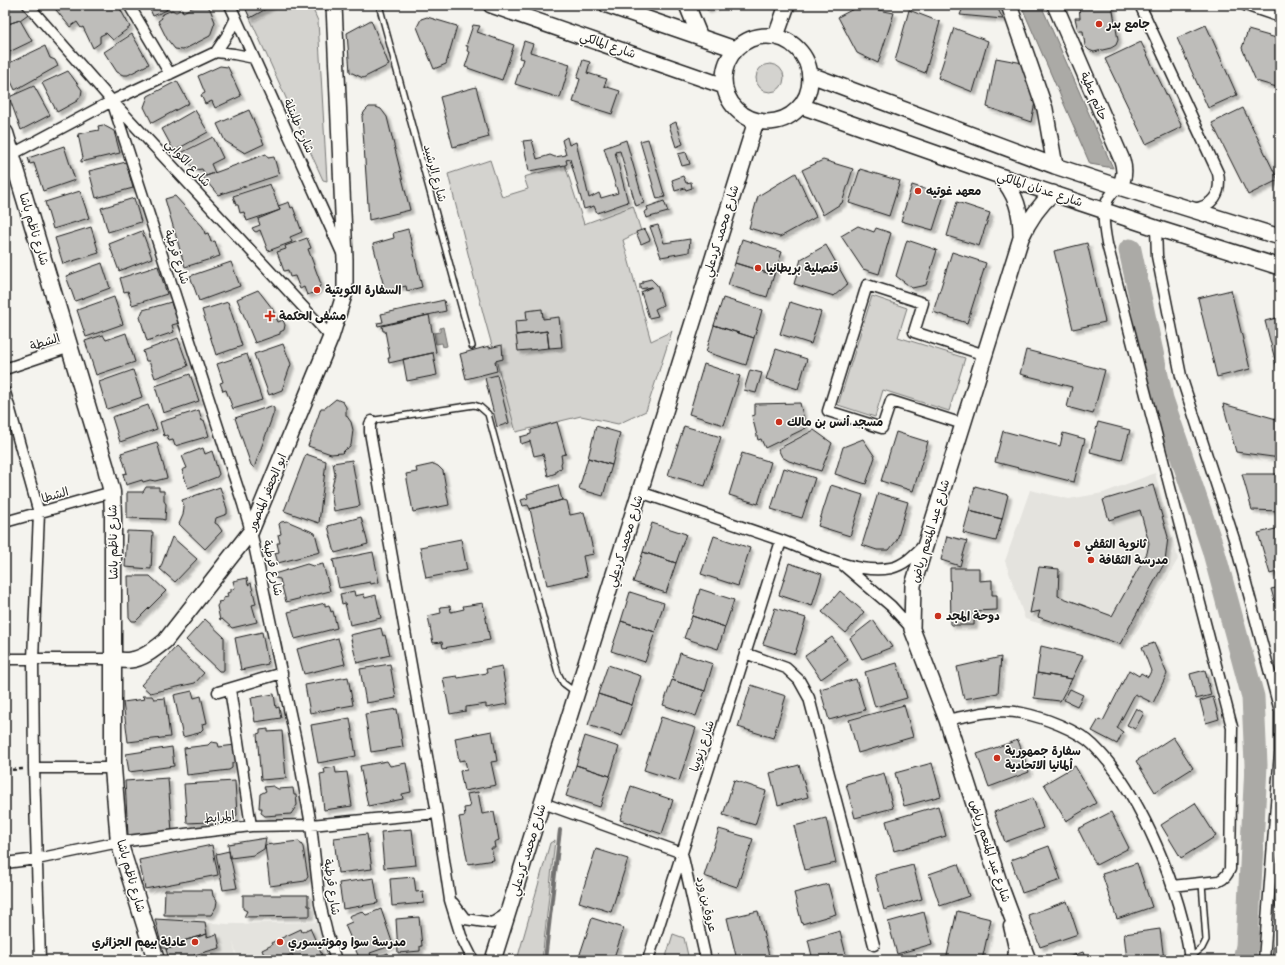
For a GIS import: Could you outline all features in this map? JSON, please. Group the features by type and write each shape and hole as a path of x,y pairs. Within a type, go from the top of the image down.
{"main road":[{"name":"ابو الجعفر المنصور","path":"114,659 129,660 139,658 165,641 251,531 331,337 345,292 345,259 334,5"},
{"name":"شارع المالكي","path":"491,5 724,86"},
{"path":"607,5 735,49"},
{"path":"687,5 700,37"},
{"path":"776,36 787,5"},
{"path":"1009,5 1045,109 1055,166"},
{"name":"حاتم عطية","path":"1055,5 1122,160 1124,174 1123,181 1119,187"},
{"path":"762,36 776,36 789,41 800,50 807,62 810,75 810,86 802,106 792,115 781,120 768,122 756,121 744,116 735,108 728,98 724,86 724,73 726,66 735,49 747,40 762,36"},
{"path":"810,75 1055,166 1280,236"},
{"name":"شارع عدنان المالكي","path":"802,106 1000,176 1156,228 1280,267"},
{"name":"شارع محمد كردعلي","path":"494,960 756,121"},
{"name":"شارع ناظم باشا","path":"5,133 8,157 70,347 112,492 114,659 113,768 119,842 156,960"},
{"name":"شارع عبد المنعم رياض","path":"1000,176 1007,184 1017,202 1021,222 1021,238"},
{"name":"شارع عبد المنعم رياض","path":"1028,960 1000,885 947,720 912,629 913,585 1021,238 1033,214 1054,193"}],"street":[{"name":"شارع الكوابي","path":"28,5 112,101 331,337"},
{"path":"129,5 170,74"},
{"name":"شارع طليتلة","path":"230,5 345,259"},
{"path":"1140,5 1218,173 1220,183 1218,193 1208,205 1193,209"},
{"path":"1245,5 1280,17"},
{"path":"8,157 112,101 216,52 228,34 236,18"},
{"path":"216,52 254,58"},
{"name":"شارع قرطبة","path":"112,101 244,504 282,673 311,825 320,904 327,933 336,960"},
{"path":"1119,187 1108,196 1104,210 1104,227 1107,244 1232,728 1230,869 1228,874 1223,879 1172,886"},
{"path":"1156,228 1157,256 1180,376 1235,542 1280,710 1280,752 1264,960"},
{"path":"963,424 891,401 882,428 828,411 867,286 923,303 914,332 985,354"},
{"name":"الشطة","path":"5,369 70,347"},
{"path":"5,392 39,513 33,659 34,768 40,960"},
{"path":"372,422 370,424 370,432 437,813 450,900 461,936 473,960"},
{"name":"الشطا","path":"5,522 112,492"},
{"path":"640,492 781,540 841,564 869,569 891,568 907,561 925,544"},
{"name":"شارع زنوبيا","path":"648,960 781,540"},
{"path":"841,564 891,606 912,629"},
{"path":"745,653 786,668 799,680 809,698 874,945"},
{"path":"5,659 114,659"},
{"path":"218,692 282,673"},
{"path":"230,689 251,826"},
{"path":"947,720 991,712 1020,712 1045,719 1069,729 1092,744 1114,770 1137,806 1158,848 1172,886 1183,924 1190,959"},
{"path":"34,768 113,768"},
{"path":"543,803 682,854"},
{"name":"المرابط","path":"5,863 37,859 119,842 251,826 311,825 437,813"},
{"name":"عروة بن ورد","path":"682,854 706,960"},
{"path":"1000,885 1014,948 1013,960"},
{"path":"450,900 466,919 492,923 508,913"}],"lane":[{"name":"شارع الرشيد","path":"379,5 472,346"},
{"path":"372,422 375,420 474,405 480,407 488,414 558,673 563,683 572,691 577,693"},
{"path":"1190,959 1202,948 1206,940 1202,883"}],"path":[{"path":"5,770 34,768"}],"shaded area":[{"path":"244,5 311,5 318,21 327,181 323,180"},
{"path":"1021,5 1041,5 1113,168 1090,164"},
{"path":"770,64 780,68 784,78 780,88 770,92 760,88 756,78 760,68"},
{"path":"490,160 502,197 528,189 524,177 565,165 584,224 633,206 641,231 623,240 651,341 672,331 646,411 618,424 581,416 516,432 483,313 448,174"},
{"path":"872,296 907,308 898,337 965,358 949,411 883,390 875,417 838,405"},
{"path":"443,327 447,346 443,347 442,343 436,344 434,333 440,332 440,328"},
{"name":"مدرسة الثقافة","path":"1155,473 1178,559 1126,650 1025,619 1005,561 1030,490 1069,499 1103,493"},
{"path":"555,840 542,960 517,960 550,843"},
{"path":"152,919 228,924 321,922 333,960 238,960 233,942 237,960 163,960"},
{"path":"673,934 684,938 689,960 665,960"}],"building":[{"path":"5,5 25,5 31,12 20,20 5,25"},
{"path":"52,5 118,5 130,27 113,40 106,33 100,36 100,43 93,48 83,27 81,28 77,22 70,27"},
{"path":"148,5 165,5 167,10 153,16"},
{"path":"197,5 205,5 210,9 215,22 210,36 183,50 175,49 167,39 158,21 162,18 161,15 172,10 176,12 182,9 183,12"},
{"path":"244,5 273,5 250,18"},
{"path":"705,5 717,5 707,10"},
{"path":"861,5 872,5 874,9 894,13 878,63 857,53 838,17"},
{"path":"964,5 996,5 1003,19 960,15"},
{"path":"1079,5 1112,5 1118,40 1116,45 1111,48 1094,52 1085,46 1083,31 1078,31 1075,18 1080,18"},
{"path":"909,10 940,22 925,73 895,61"},
{"path":"427,17 457,26 446,64 434,69 417,27 421,19"},
{"path":"20,20 32,41 5,54 5,25"},
{"path":"371,20 389,65 363,78 350,72 347,33"},
{"path":"473,25 480,26 477,32 514,45 502,80 465,67 470,52 467,51 468,46 466,46"},
{"path":"1206,25 1237,95 1208,108 1177,38"},
{"path":"954,28 988,41 973,92 938,78"},
{"path":"1248,30 1280,39 1280,88 1256,81 1242,48"},
{"path":"132,34 149,64 128,75 123,75 117,72 104,52"},
{"path":"524,41 533,44 530,52 570,64 560,98 515,84 523,59 519,58"},
{"path":"1141,42 1182,127 1146,144 1105,59"},
{"path":"45,46 50,58 55,60 58,66 15,90 5,69 5,65"},
{"path":"996,58 1023,63 1035,102 1031,122 987,107"},
{"path":"583,60 590,62 587,73 607,79 604,86 620,91 612,114 573,102 580,79 577,78"},
{"path":"220,66 228,67 241,96 215,108 212,101 205,104 201,95 205,93 198,76"},
{"path":"68,71 82,90 81,96 77,101 57,112 42,83"},
{"path":"177,81 189,103 152,123 144,107 148,96"},
{"path":"34,86 50,115 21,130 9,97"},
{"path":"476,87 489,137 453,147 440,97"},
{"path":"369,107 381,109 387,117 410,210 369,220 362,116"},
{"path":"1243,108 1278,180 1248,195 1212,123"},
{"path":"195,110 208,132 174,151 162,129"},
{"path":"249,110 264,144 245,153 225,141 217,124"},
{"path":"676,122 683,144 676,147 669,125"},
{"path":"103,125 114,131 120,153 81,162 83,158 78,134 99,130 98,126"},
{"path":"213,137 223,158 211,164 215,173 206,176 202,169 195,170 181,153"},
{"path":"567,137 569,145 576,142 589,198 599,193 601,198 618,193 604,148 626,140 644,203 636,206 620,151 615,152 628,202 597,213 594,206 584,209 570,159 566,160 567,164 565,165 529,171 523,141 532,140 537,159 550,155 555,157 566,155 562,140"},
{"path":"648,139 665,197 657,199 640,141"},
{"path":"64,146 75,180 43,191 34,163 30,164 28,158"},
{"path":"686,152 690,164 682,166 678,154"},
{"path":"266,154 268,158 274,157 279,175 218,195 202,176 206,176"},
{"path":"823,160 853,169 842,203 823,215 802,170"},
{"path":"126,162 133,188 96,198 89,171"},
{"path":"860,169 900,181 889,216 849,203"},
{"path":"796,173 816,217 780,237 749,228 758,196"},
{"path":"683,176 686,183 691,182 692,188 686,190 685,188 675,191 672,180"},
{"path":"270,184 280,210 247,221 244,212 240,213 233,196"},
{"path":"912,185 944,195 933,230 901,221"},
{"path":"80,191 89,218 53,229 45,202"},
{"path":"175,196 203,227 205,234 208,233 211,242 215,241 220,256 185,267 165,199"},
{"path":"134,198 141,222 108,232 101,208"},
{"path":"664,201 668,212 646,218 644,212 648,210 647,207"},
{"path":"289,202 291,208 293,207 302,232 290,237 292,242 268,251 260,230 256,232 252,228 260,225 258,219 280,210 278,206"},
{"path":"957,202 990,213 979,246 947,236"},
{"path":"658,225 664,243 690,239 689,252 661,257 650,227"},
{"path":"858,226 874,232 876,228 891,233 879,274 863,269 841,236"},
{"path":"91,227 99,253 63,264 55,238"},
{"path":"408,229 422,287 407,291 406,286 385,291 373,244 394,238 393,233"},
{"path":"645,229 650,240 641,244 636,232"},
{"path":"142,231 152,258 119,271 109,244"},
{"path":"307,238 311,248 308,249 321,284 316,292 307,295 304,287 300,289 295,276 290,277 288,270 284,271 277,252 286,249 285,246"},
{"path":"742,239 782,252 774,275 735,263"},
{"path":"907,240 937,250 926,285 912,288 896,276"},
{"path":"1087,243 1105,322 1073,329 1054,251"},
{"path":"826,245 848,284 834,296 794,284 801,259"},
{"path":"952,252 986,263 967,323 933,312"},
{"path":"231,262 240,286 199,301 190,276"},
{"path":"102,263 110,288 75,301 66,276"},
{"path":"735,263 774,275 767,297 728,285"},
{"path":"158,266 167,294 132,305 128,291 124,292 120,278"},
{"path":"651,279 657,285 663,305 655,309 658,316 649,318 641,292 652,287 640,289 640,284 643,283 643,281"},
{"path":"258,290 272,308 278,322 283,320 285,325 284,330 280,332 280,334 255,343 237,299"},
{"path":"1231,290 1250,369 1217,377 1198,298"},
{"path":"114,297 123,324 86,337 77,310"},
{"path":"723,298 762,310 754,338 714,325"},
{"path":"444,300 446,311 378,326 377,323 383,322 381,314"},
{"path":"171,302 173,309 175,309 179,323 172,325 174,332 147,341 140,317 143,310"},
{"path":"228,302 242,346 216,355 202,310"},
{"path":"790,302 821,312 811,344 780,334"},
{"path":"542,309 543,319 559,317 562,347 549,348 547,331 516,335 515,321 527,320 526,311"},
{"path":"429,315 436,352 389,363 388,358 390,358 385,331 383,331 382,326"},
{"path":"1280,317 1280,379 1265,321"},
{"path":"714,325 754,338 746,365 706,352"},
{"path":"547,331 549,348 518,351 516,335"},
{"path":"126,333 135,362 96,375 85,341 103,335 106,340"},
{"path":"178,338 188,366 155,378 149,361 146,361 143,351"},
{"path":"283,344 291,364 282,390 269,395 254,354"},
{"path":"502,345 503,359 495,361 497,371 466,379 460,354 489,346 489,348"},
{"path":"776,349 807,359 798,389 766,379"},
{"path":"1026,350 1105,370 1093,414 1067,407 1072,387 1020,374"},
{"path":"433,353 437,375 407,381 403,359"},
{"path":"247,354 262,400 233,409 226,390 223,391 220,383 223,382 217,364"},
{"path":"704,364 740,376 724,425 689,414"},
{"path":"133,370 142,397 107,409 99,382"},
{"path":"750,370 762,373 756,393 744,390"},
{"path":"190,374 199,401 163,413 155,386"},
{"path":"497,375 509,423 497,427 485,378"},
{"path":"336,399 343,402 346,407 346,415 351,422 353,430 351,445 349,448 342,453 331,454 308,446 321,408 325,408"},
{"path":"800,403 806,428 765,448 761,439 758,440 752,416 755,415 755,404"},
{"path":"1223,404 1280,420 1280,458 1236,452"},
{"path":"148,405 157,429 120,442 112,417"},
{"path":"271,406 274,408 274,412 254,468 251,465 235,418"},
{"path":"199,410 209,436 175,446 173,440 169,441 167,435 164,436 160,422"},
{"path":"557,422 566,454 561,455 562,468 558,469 556,473 548,476 543,454 534,456 530,441 521,444 520,437 531,434 531,430"},
{"path":"1098,422 1130,430 1122,460 1090,452"},
{"path":"596,426 620,433 612,465 588,458"},
{"path":"684,426 721,437 705,486 668,475"},
{"path":"814,430 832,443 821,471 789,461 782,457 778,449"},
{"path":"1003,431 1060,446 1063,433 1085,439 1074,482 995,462"},
{"path":"896,432 928,442 913,491 881,481"},
{"path":"863,439 875,457 866,484 835,474 843,447"},
{"path":"157,442 167,478 143,482 142,480 126,485 123,474 127,473 121,453"},
{"path":"203,448 205,454 212,451 219,474 217,477 188,488 182,470 187,468 182,456"},
{"path":"742,453 771,462 758,504 729,495"},
{"path":"306,454 326,461 319,523 284,511"},
{"path":"588,458 612,465 603,496 579,489"},
{"path":"352,460 360,506 334,511 331,492 335,474 333,463"},
{"path":"434,464 443,471 449,505 413,512 406,474 417,472 416,468"},
{"path":"784,468 815,478 802,518 771,509"},
{"path":"1242,474 1280,474 1280,511 1252,510"},
{"path":"558,485 562,500 530,509 528,505 523,506 521,500 528,498 527,494"},
{"path":"831,485 863,495 850,536 818,526"},
{"path":"1153,485 1168,537 1165,562 1120,644 1038,617 1040,611 1030,613 1039,567 1059,569 1058,596 1112,616 1147,553 1149,543 1140,510 1109,520 1103,500"},
{"path":"975,486 1008,495 1002,519 969,511"},
{"path":"146,487 159,487 159,491 164,491 164,501 166,504 165,520 127,518 127,492 143,492"},
{"path":"220,487 227,509 227,514 216,518 215,523 222,531 205,549 179,524 183,515 184,507 182,500"},
{"path":"878,493 908,502 897,540 889,550 877,550 862,545"},
{"path":"562,500 567,501 570,515 584,512 594,554 583,556 587,576 547,585 530,509"},
{"path":"969,511 1002,519 996,541 963,533"},
{"path":"361,517 368,544 335,553 328,526"},
{"path":"287,521 315,533 320,552 278,563 275,553 279,552 277,543 280,543 278,535 281,534 279,524"},
{"path":"652,523 686,534 676,563 643,552"},
{"path":"1280,528 1280,571 1270,574 1258,533"},
{"path":"127,531 153,532 151,569 125,567"},
{"path":"714,536 750,548 738,586 701,574"},
{"path":"947,536 967,541 960,566 941,560"},
{"path":"172,537 197,559 175,582 160,569"},
{"path":"461,539 467,570 426,578 420,547"},
{"path":"373,552 379,582 371,584 370,582 339,588 333,560"},
{"path":"643,552 676,563 666,593 633,582"},
{"path":"789,563 822,574 812,606 779,595"},
{"path":"307,564 313,566 323,564 330,591 286,602 280,579 275,578 274,574"},
{"path":"950,568 979,568 979,581 992,580 992,595 997,595 997,610 974,611 974,625 951,625"},
{"path":"128,576 150,576 166,591 136,621 132,621 129,617"},
{"path":"247,578 248,585 251,583 256,604 252,605 257,622 232,628 222,619 220,620 217,606 219,603 218,602 223,601 223,598 228,597 227,593 231,592 231,589 235,588 233,581"},
{"path":"1280,587 1280,620 1271,589"},
{"path":"700,589 734,600 725,627 692,616"},
{"path":"354,591 355,596 364,594 365,598 376,595 381,618 350,625 345,603 342,604 340,594"},
{"path":"840,591 864,612 846,633 822,612"},
{"path":"630,592 664,603 655,632 621,621"},
{"path":"325,603 325,606 329,605 331,612 333,611 337,628 295,639 288,612"},
{"path":"483,603 490,640 443,648 442,642 433,643 428,616 441,613 440,607 450,606 451,612 464,609 463,606"},
{"path":"775,608 806,618 795,654 763,644"},
{"path":"692,616 725,627 718,649 684,638"},
{"path":"205,619 224,637 224,670 222,671 219,671 186,640"},
{"path":"873,620 892,647 862,659 850,638"},
{"path":"621,621 655,632 645,662 611,651"},
{"path":"381,628 383,636 385,635 390,655 357,663 350,635"},
{"path":"262,632 268,664 241,670 235,638"},
{"path":"832,637 848,660 821,679 805,656"},
{"path":"338,638 345,664 304,674 297,649"},
{"path":"1154,643 1167,674 1153,703 1135,694 1117,728 1123,732 1117,744 1092,731 1099,719 1103,721 1129,670 1139,676 1141,673 1148,677 1151,671 1142,647"},
{"path":"1041,646 1083,656 1072,679 1037,673"},
{"path":"176,647 204,673 195,683 150,693 141,685"},
{"path":"680,653 713,664 705,691 672,680"},
{"path":"1001,657 998,693 964,699 957,667"},
{"path":"897,663 907,698 875,707 865,672"},
{"path":"390,664 396,698 366,703 360,669"},
{"path":"608,665 641,676 632,705 598,694"},
{"path":"502,666 508,704 486,708 486,704 466,707 466,711 450,714 443,678 457,676 458,678 487,673 486,669"},
{"path":"1205,670 1211,695 1196,699 1190,674"},
{"path":"1037,673 1072,679 1060,701 1034,698"},
{"path":"348,677 353,705 310,713 305,685"},
{"path":"856,679 865,710 829,720 820,689"},
{"path":"672,680 705,691 696,716 663,705"},
{"path":"751,685 786,696 773,738 738,727"},
{"path":"1070,689 1083,695 1077,706 1064,700"},
{"path":"192,691 194,698 201,696 207,723 202,724 203,729 199,733 183,737 174,695"},
{"path":"274,694 276,708 279,707 281,718 255,722 251,698"},
{"path":"598,694 632,705 622,736 588,725"},
{"path":"142,696 152,696 154,699 165,698 170,737 128,742 123,702 145,699"},
{"path":"1213,697 1219,719 1206,723 1200,701"},
{"path":"904,705 913,737 858,753 849,720"},
{"path":"1136,708 1144,713 1135,729 1127,725"},
{"path":"397,709 403,747 371,752 365,714"},
{"path":"661,717 696,728 679,781 644,770"},
{"path":"350,718 356,756 318,763 311,725"},
{"path":"268,729 268,732 282,731 286,778 261,780 257,734 260,733 260,730"},
{"path":"492,731 497,761 491,762 496,785 464,791 460,771 467,770 465,760 459,761 455,738"},
{"path":"585,736 619,747 610,776 576,765"},
{"path":"1173,737 1193,768 1155,792 1136,761"},
{"path":"1018,740 1029,772 989,787 977,754"},
{"path":"211,742 218,743 219,747 235,745 237,760 232,763 232,768 229,770 187,775 184,748 208,745"},
{"path":"172,747 174,766 129,772 126,754"},
{"path":"387,761 390,766 406,763 411,792 402,794 403,799 368,806 360,766"},
{"path":"932,763 941,796 904,806 895,773"},
{"path":"576,765 610,776 600,807 566,796"},
{"path":"799,765 808,797 778,805 770,773"},
{"path":"1075,766 1096,803 1066,821 1044,784"},
{"path":"335,767 336,773 347,772 352,806 324,810 320,774 325,773 324,769"},
{"path":"884,773 893,808 855,818 846,784"},
{"path":"168,778 172,832 128,835 125,781"},
{"path":"734,780 766,791 755,825 723,815"},
{"path":"235,781 237,815 231,821 187,823 184,784"},
{"path":"273,786 278,789 293,788 294,795 296,795 297,805 291,814 265,816 261,813 262,808 259,808 260,794 266,791 264,787"},
{"path":"631,786 673,800 662,834 620,820"},
{"path":"478,792 482,814 494,812 499,840 494,842 495,848 491,848 494,860 468,864 459,817 465,816 464,808 470,807 467,794"},
{"path":"1033,798 1043,828 1005,842 994,812"},
{"path":"1195,803 1216,836 1181,858 1161,825"},
{"path":"938,806 946,836 894,851 886,821"},
{"path":"1111,812 1129,848 1096,865 1078,829"},
{"path":"826,818 836,863 805,870 794,826"},
{"path":"412,829 416,865 384,868 381,832"},
{"path":"719,829 753,839 737,887 704,876"},
{"path":"367,834 372,869 338,873 334,838"},
{"path":"266,838 264,849 254,855 230,858 228,844"},
{"path":"299,841 303,847 308,877 305,881 270,886 265,845"},
{"path":"212,845 218,875 145,889 139,860"},
{"path":"1049,846 1061,880 1022,893 1011,860"},
{"path":"1279,846 1280,907 1276,907"},
{"path":"596,849 628,859 611,912 579,902"},
{"path":"229,851 237,888 223,890 216,854"},
{"path":"1137,863 1152,907 1117,919 1102,874"},
{"path":"958,864 969,896 940,906 929,874"},
{"path":"913,865 922,899 884,910 875,875"},
{"path":"414,877 416,892 423,891 424,903 392,906 390,879"},
{"path":"374,878 378,903 343,909 339,883"},
{"path":"828,884 836,914 802,924 794,893"},
{"path":"165,890 212,890 213,896 217,901 216,907 211,915 164,915"},
{"path":"243,895 308,895 310,916 244,917 247,911 243,909"},
{"path":"1067,901 1078,934 1040,947 1028,915"},
{"path":"381,909 393,945 370,953 372,959 388,953 390,960 360,960 345,925 352,922 349,916 362,911 366,915"},
{"path":"758,911 770,960 737,960 727,918"},
{"path":"957,911 991,919 982,960 946,960"},
{"path":"924,912 932,944 897,954 888,922"},
{"path":"419,917 422,946 420,946 420,951 398,953 396,919"},
{"path":"592,918 624,928 613,960 578,960"},
{"path":"155,919 205,922 207,934 176,943 176,947 166,949 162,948"},
{"path":"1275,927 1280,928 1280,960 1272,960"},
{"path":"310,928 324,960 295,960 292,954 278,960 266,960 262,950 272,945 271,943 301,929 302,932"},
{"path":"1160,929 1164,960 1127,960 1124,934"},
{"path":"840,931 847,959 813,960 808,940"},
{"path":"207,934 207,937 217,934 220,948 194,955 195,960 169,960 166,949 176,947 176,943"},
{"path":"1083,952 1086,960 1060,960"}],"waterway":[{"path":"1130,250 1162,399 1213,549 1253,697 1256,765 1247,946 1244,960"},
{"path":"545,960 560,830"}],"place":[{"name":"جامع بدر","path":"1099,24"},
{"name":"معهد غوتيه","path":"918,191"},
{"name":"قنصلية بريطانيا","path":"758,268"},
{"name":"السفارة الكويتية","path":"317,290"},
{"name":"مشفى الحكمة","path":"270,316"},
{"name":"مسجد أنس بن مالك","path":"779,422"},
{"name":"ثانوية الثقفي","path":"1077,544"},
{"name":"مدرسة الثقافة","path":"1091,560"},
{"name":"دوحة المجد","path":"938,616"},
{"name":"سفارة جمهورية ألمانيا الاتحادية","path":"997,758"},
{"name":"عادلة بيهم الجزائري","path":"195,942"},
{"name":"مدرسة سوا ومونتيسوري","path":"280,942"}]}
